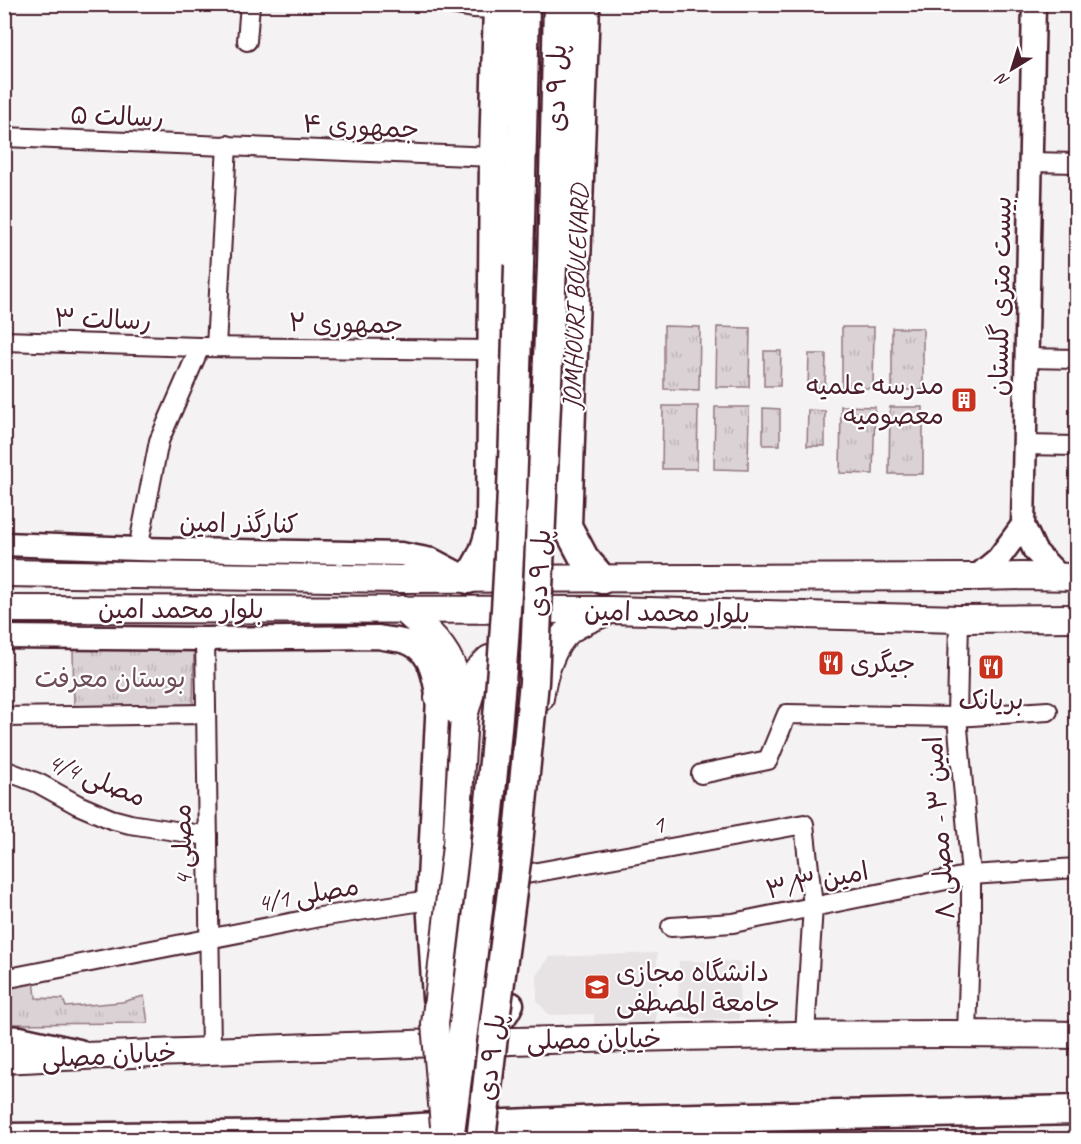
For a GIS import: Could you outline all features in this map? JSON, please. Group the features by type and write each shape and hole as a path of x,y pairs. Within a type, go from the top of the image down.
{"main road":[{"name":"پل ۹ دی","path":"481,1140 517,854 534,682 552,266 558,4"},
{"name":"JOMHOURI BOULEVARD","path":"585,4 567,526 584,558 602,579"},
{"path":"468,579 480,563 491,527 494,157 507,6"},
{"name":"پل ۹ دی","path":"444,1135 465,1017 485,849 501,680 513,485 507,6"},
{"path":"491,527 504,543 514,548 534,550 554,542 567,526"},
{"name":"بلوار محمد امین","path":"4,573 401,579 1068,577"},
{"path":"976,577 988,580 996,588 999,599 996,610 987,618"},
{"path":"1066,618 1046,608 1044,595 1050,584 1068,577"},
{"name":"بلوار محمد امین","path":"4,609 610,610 959,619 1066,618"},
{"path":"403,609 434,638 447,655 454,671 464,716"},
{"path":"508,1026 521,875 542,686 555,645 570,630 610,610"},
{"path":"444,1135 435,1024 456,846 464,716 477,671 489,659 504,654 519,656 529,662 542,686"},
{"path":"454,671 438,698 464,716"},
{"name":"خیابان مصلی","path":"4,1060 211,1050 508,1026 805,1034 1077,1035"},
{"path":"4,1138 444,1135 604,1120 1077,1110"},
{"path":"576,1140 604,1120"},
{"path":"444,1135 494,1140"}],"street":[{"path":"247,42 250,4"},
{"path":"450,4 473,8 507,6"},
{"name":"بیست متری گلستان","path":"1035,4 1023,525 1035,551 1068,577"},
{"name":"رسالت ۵","path":"4,137 227,145"},
{"path":"138,549 159,441 208,347 227,145"},
{"name":"جمهوری ۴","path":"227,145 494,157"},
{"path":"1031,162 1077,163"},
{"name":"رسالت ۳","path":"4,341 208,347"},
{"name":"جمهوری ۲","path":"208,347 492,350"},
{"path":"1027,358 1077,359"},
{"path":"1025,445 1077,446"},
{"path":"976,577 998,559 1023,525"},
{"name":"کنارگذر امین","path":"4,544 401,554 432,560 468,579"},
{"name":"امین ۳ - مصلی ۸","path":"959,619 957,717 971,875 967,1034"},
{"path":"4,637 378,638 403,641 422,652 432,668 438,698 428,900 436,1008 448,1024 466,1032 476,1033 494,1027 508,1013 508,1026"},
{"name":"مصلی 4","path":"205,639 211,1050"},
{"path":"701,774 768,760 787,714 957,717 1048,711"},
{"path":"4,717 206,714"},
{"name":"مصلی 4/4","path":"4,770 38,783 78,805 111,819 208,836"},
{"name":"1","path":"521,875 804,824 813,906"},
{"name":"امین ۳/۳","path":"671,927 732,923 971,875 1077,868"},
{"name":"مصلی 4/1","path":"4,979 320,916 416,902"},
{"path":"805,1034 813,906"},
{"path":"4,1037 20,1038 95,1055"}],"shaded area":[{"name":"دانشگاه مجازی جامعة المصطفی","path":"657,953 656,1027 594,1027 594,1014 549,1015 537,1001 537,974 550,957"},
{"path":"679,961 740,962 739,1019 678,1018"}],"green space":[{"path":"664,326 700,327 699,390 664,389"},
{"path":"717,327 750,328 749,387 716,387"},
{"path":"842,327 874,327 873,388 842,388"},
{"path":"892,328 923,328 923,390 892,390"},
{"path":"764,351 781,351 780,386 764,386"},
{"path":"809,354 826,354 825,388 808,387"},
{"path":"663,406 698,406 697,469 662,469"},
{"path":"841,406 875,407 873,474 840,473"},
{"path":"715,407 749,407 748,470 714,469"},
{"path":"890,407 923,407 923,474 889,474"},
{"path":"763,408 780,409 780,445 763,445"},
{"path":"808,410 825,411 825,446 807,446"},
{"name":"بوستان معرفت","path":"194,647 193,708 74,708 73,649"},
{"path":"34,978 36,998 63,999 66,1007 122,1002 144,996 148,1023 5,1024 4,985"}],"place":[{"name":"مدرسه علمیه معصومیه","path":"964,400"},
{"name":"جیگری","path":"831,663"},
{"name":"بریانک","path":"991,667"},
{"name":"دانشگاه مجازی جامعة المصطفی","path":"597,987"}]}
